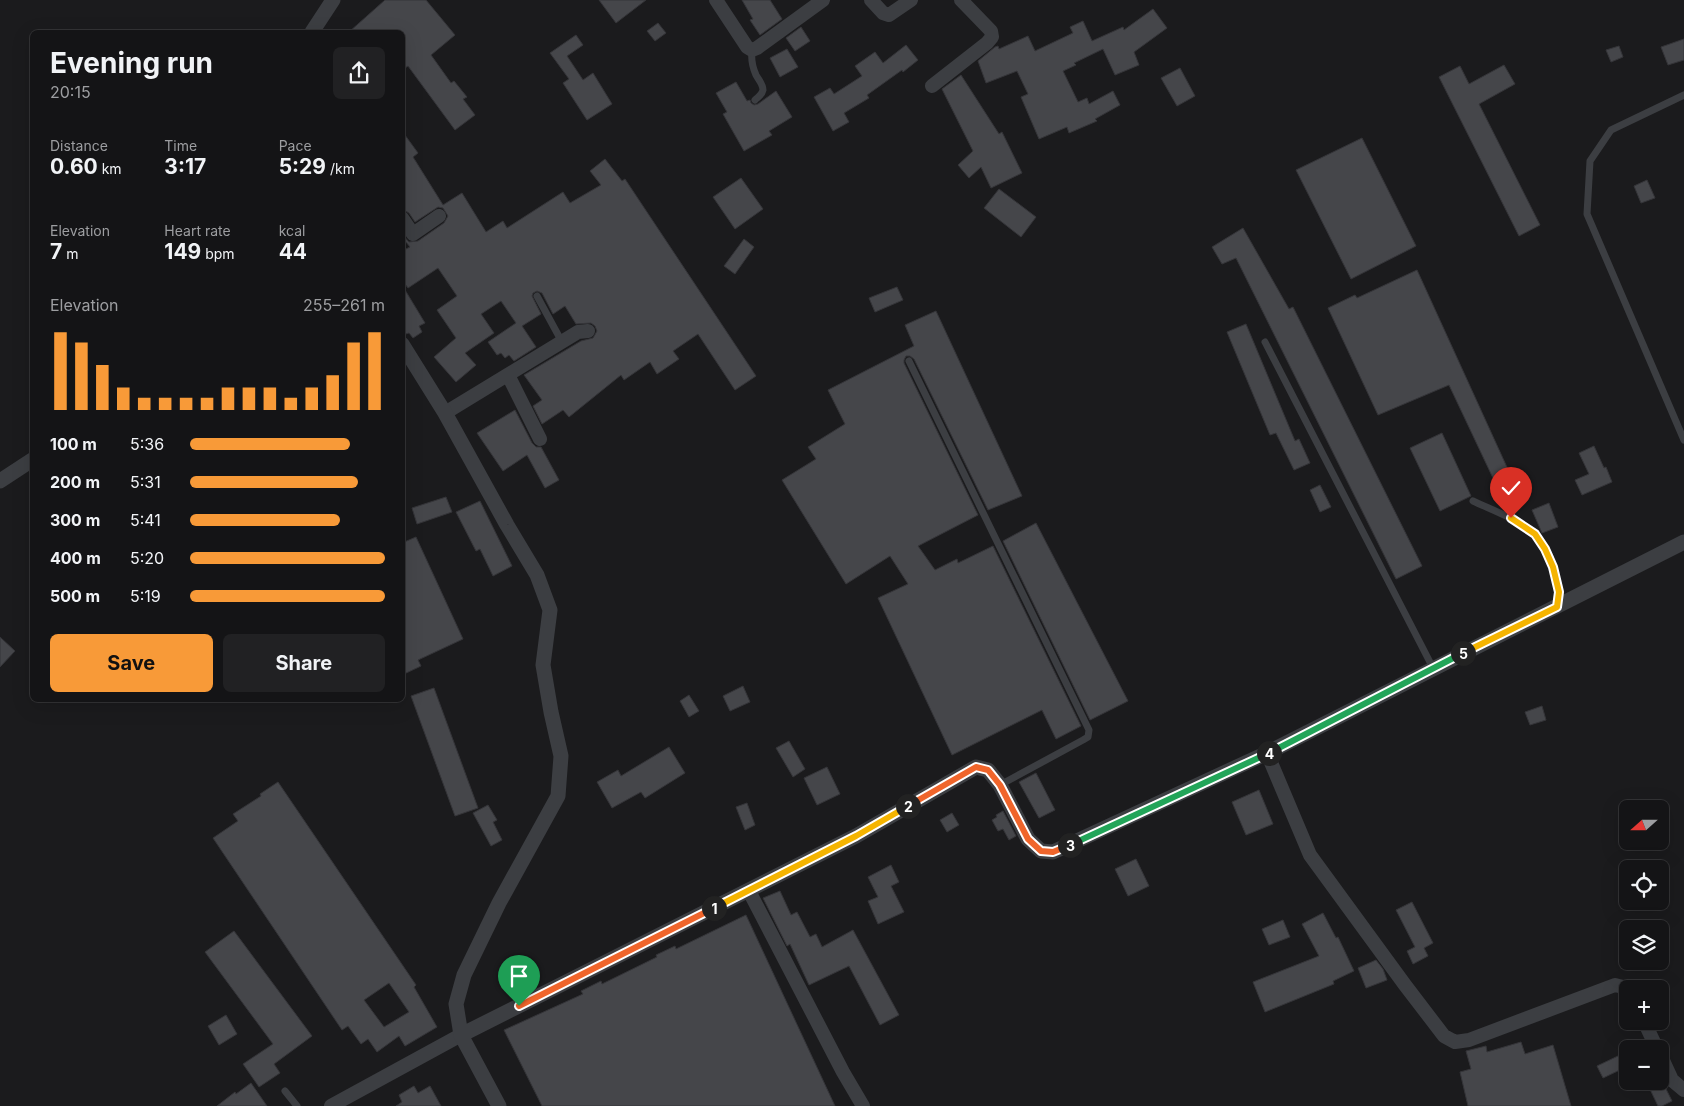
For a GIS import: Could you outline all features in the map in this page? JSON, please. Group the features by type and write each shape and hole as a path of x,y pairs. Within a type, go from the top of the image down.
{"street":[{"path":"313,30 332,0"},
{"path":"716,0 747,47 752,50 823,0"},
{"path":"872,0 883,13 888,15 912,0"},
{"path":"932,86 992,37 991,31 962,0"},
{"path":"405,222 413,234 438,216"},
{"path":"445,412 578,332 588,331"},
{"path":"405,349 445,412 537,575 550,610 543,664 561,756 558,796 499,903 464,975 456,1004 461,1034 499,1106"},
{"path":"508,375 540,439"},
{"path":"0,481 30,461"},
{"path":"332,1106 461,1034 856,836 976,767 988,770 1000,785 1028,839 1041,851 1053,852 1267,753 1684,542"},
{"path":"1267,753 1310,854 1444,1036 1455,1042 1469,1040 1615,985 1619,986"},
{"path":"749,890 843,1072 863,1106"},
{"path":"1669,1074 1672,1080 1684,1090"}],"lane":[{"path":"752,50 751,60 762,84 763,91 755,100"},
{"path":"1684,95 1611,130 1590,161 1587,214 1684,440"},
{"path":"537,296 562,342"},
{"path":"1265,342 1433,668"},
{"path":"909,361 1089,730 1088,737 1000,785"},
{"path":"1473,501 1511,518 1535,534 1545,549 1553,567 1559,592 1557,607"},
{"path":"286,1091 297,1106"}],"building":[{"path":"385,0 426,0 455,35 431,55 451,83 454,81 467,97 463,99 475,115 455,130 408,66 405,68 405,30 351,30"},
{"path":"599,0 646,0 616,23"},
{"path":"742,0 770,0 782,19 760,35 750,20 753,19"},
{"path":"1153,9 1167,28 1134,52 1139,65 1115,75 1103,49 1074,63 1076,65 1063,71 1078,102 1087,98 1089,104 1113,91 1120,105 1095,119 1097,121 1069,133 1067,127 1039,139 1021,97 1028,94 1017,71 986,83 978,61 995,47 998,46 999,49 1028,36 1035,51 1073,33 1070,27 1083,21 1092,41 1123,27 1124,30"},
{"path":"658,23 666,33 655,41 647,31"},
{"path":"801,27 810,41 795,51 786,38"},
{"path":"576,35 583,45 567,56 583,80 593,73 612,104 587,120 563,83 569,79 550,53"},
{"path":"1684,39 1684,60 1668,65 1661,47"},
{"path":"906,45 918,60 867,95 869,98 844,113 849,122 833,131 814,97 830,88 834,94 862,76 855,66 875,52 883,63"},
{"path":"1619,46 1623,57 1611,62 1606,50"},
{"path":"787,49 798,67 780,77 770,58"},
{"path":"1504,65 1515,84 1479,104 1540,225 1519,236 1439,77 1460,66 1469,84"},
{"path":"1180,68 1195,96 1177,106 1161,78"},
{"path":"961,75 999,134 1002,132 1022,173 991,188 981,167 969,178 958,165 973,151 942,89"},
{"path":"736,82 747,101 750,100 754,105 776,91 792,117 769,131 772,135 744,151 723,114 727,112 716,93"},
{"path":"405,135 418,153 413,157 443,205 462,193 486,232 503,221 507,228 563,192 570,203 601,185 590,171 605,159 622,181 625,179 756,376 735,390 698,334 673,351 679,359 657,374 650,362 624,380 621,375 569,417 563,410 542,424 533,406 542,400 524,375 581,341 593,338 597,331 595,326 591,323 576,324 565,306 553,314 542,293 537,291 532,296 541,314 522,326 536,347 514,361 509,355 505,358 501,353 497,355 488,342 516,323 501,301 481,314 494,333 465,353 476,365 456,382 434,357 456,338 437,310 457,296 438,268 408,288 405,284 405,250 410,247 405,241 405,237 409,242 418,241 444,223 448,216 443,208 438,207 415,222 405,211"},
{"path":"1362,138 1416,246 1351,279 1296,170"},
{"path":"741,178 763,209 735,229 713,197"},
{"path":"1647,180 1655,198 1641,203 1634,186"},
{"path":"999,189 1036,217 1021,237 984,208"},
{"path":"1243,228 1289,309 1293,307 1422,566 1396,579 1236,258 1222,264 1212,247"},
{"path":"744,239 754,247 735,274 724,266"},
{"path":"1417,270 1516,487 1501,495 1449,385 1378,415 1328,308 1355,295 1357,298"},
{"path":"897,287 903,300 875,312 869,298"},
{"path":"405,290 425,323 419,326 422,332 413,338 409,333 405,334"},
{"path":"936,311 1022,496 988,510 914,359 906,356 904,363 978,515 918,546 935,570 957,559 958,563 993,546 1081,726 1056,739 1042,710 952,755 878,598 908,584 890,556 846,584 782,480 816,459 808,447 845,424 828,390 914,346 905,325"},
{"path":"1246,324 1295,441 1299,439 1310,463 1294,470 1276,433 1270,435 1227,332"},
{"path":"515,410 532,443 536,447 541,447 559,480 545,488 527,455 503,471 477,433"},
{"path":"1442,433 1471,496 1440,511 1410,448"},
{"path":"1594,446 1612,482 1582,495 1575,480 1589,474 1579,453"},
{"path":"1320,485 1331,507 1320,512 1310,490"},
{"path":"446,497 452,512 417,524 412,508"},
{"path":"480,501 512,566 493,576 480,549 476,551 456,512"},
{"path":"1549,503 1558,527 1542,533 1532,510"},
{"path":"1036,523 1128,701 1090,720 1003,541"},
{"path":"416,537 463,639 418,660 421,666 405,674 405,542"},
{"path":"0,637 15,651 0,667"},
{"path":"743,686 750,702 730,711 723,696"},
{"path":"434,688 478,808 455,816 411,696"},
{"path":"689,695 699,711 689,717 680,701"},
{"path":"1542,706 1546,720 1530,725 1525,712"},
{"path":"789,741 805,769 793,777 776,748"},
{"path":"669,747 685,773 645,798 641,792 612,808 597,782 618,770 621,776"},
{"path":"827,767 840,794 817,805 804,778"},
{"path":"1036,773 1055,810 1039,818 1019,782"},
{"path":"278,782 416,985 414,987 437,1027 405,1046 399,1036 377,1052 368,1039 361,1044 348,1026 342,1030 213,838 238,821 233,814 261,796 260,794","holes":["389,983 409,1012 384,1027 364,1000"]},
{"path":"1259,790 1273,824 1246,835 1232,802"},
{"path":"747,803 755,825 745,830 736,807"},
{"path":"488,805 497,820 493,822 502,840 491,846 473,813"},
{"path":"1003,811 1016,836 1009,840 1003,829 998,831 992,820"},
{"path":"952,813 959,825 947,832 940,820"},
{"path":"1136,859 1149,886 1128,896 1115,869"},
{"path":"891,865 899,882 891,886 904,912 878,924 868,901 878,897 868,877"},
{"path":"780,891 791,915 797,912 810,937 816,934 822,947 853,930 899,1015 880,1025 849,966 809,985 790,944 787,946 763,898"},
{"path":"1412,902 1433,943 1424,948 1428,956 1413,964 1407,951 1415,947 1396,910"},
{"path":"1323,913 1336,938 1338,937 1354,971 1333,981 1334,984 1265,1012 1253,982 1319,956 1302,924"},
{"path":"746,915 835,1106 542,1106 504,1030 583,994 581,991 601,981 602,984 657,957 656,955 675,946 676,949"},
{"path":"1283,920 1290,937 1269,945 1262,929"},
{"path":"234,931 312,1036 274,1064 280,1073 259,1087 243,1064 273,1044 205,952"},
{"path":"1376,960 1383,969 1387,980 1366,988 1358,968"},
{"path":"226,1015 237,1034 219,1045 208,1026"},
{"path":"1521,1042 1525,1054 1553,1045 1571,1106 1468,1106 1460,1072 1471,1069 1466,1051 1486,1046 1487,1052"},
{"path":"1618,1056 1619,1058 1619,1070 1603,1078 1597,1066"},
{"path":"251,1083 267,1106 217,1106 235,1092 236,1094"},
{"path":"414,1086 418,1093 430,1086 441,1106 396,1106 402,1102 399,1095"},
{"path":"1650,1090 1666,1090 1672,1101 1658,1106"}],"route":[{"path":"519,1006 856,836 976,767 988,770 1000,785 1028,839 1041,851 1053,852 1267,753 1557,607 1559,592 1553,567 1545,549 1535,534 1511,518"}]}
